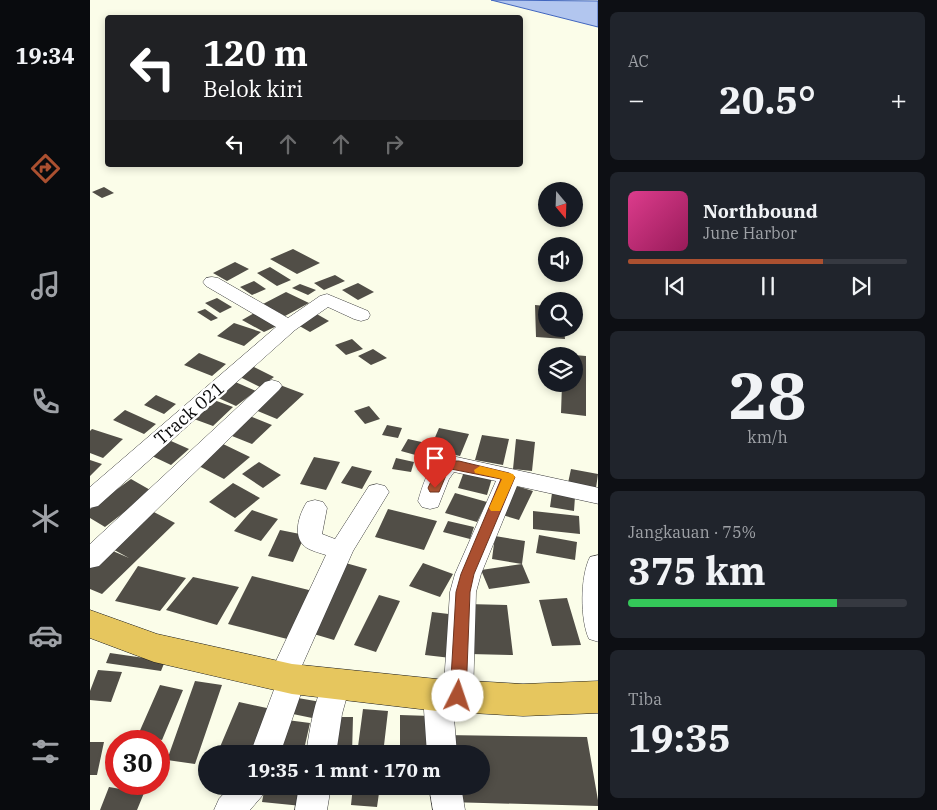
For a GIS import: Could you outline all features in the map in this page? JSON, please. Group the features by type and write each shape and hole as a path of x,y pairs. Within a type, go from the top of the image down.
{"highway":[{"path":"90,624 154,648 287,679 448,696 523,700 598,697"}],"street":[{"path":"212,282 288,326"},
{"name":"Track 021","path":"90,500 288,326 327,300 361,315"},
{"path":"90,559 272,386"},
{"path":"430,501 441,472 448,465 459,465 598,496"},
{"path":"443,745 463,592 468,574 509,477"},
{"path":"268,745 287,679 341,550 377,492"},
{"path":"315,508 309,531 312,538 316,542 341,550"},
{"path":"598,564 595,584 598,631"},
{"path":"322,745 327,714 336,685"},
{"path":"230,810 243,795"},
{"path":"311,810 314,795"},
{"path":"446,795 449,810"}],"water":[{"path":"491,0 598,1 598,27"}],"building":[{"path":"104,187 114,193 102,198 92,192"},
{"path":"293,249 320,263 297,274 270,259"},
{"path":"235,262 249,269 227,281 213,273"},
{"path":"270,267 291,280 277,286 257,273"},
{"path":"335,275 345,281 324,290 314,283"},
{"path":"254,281 266,289 252,295 240,287"},
{"path":"358,283 374,292 358,300 342,290"},
{"path":"300,284 316,290 308,295 292,288"},
{"path":"286,292 309,303 285,316 263,304"},
{"path":"217,298 232,307 220,313 205,303"},
{"path":"535,305 538,305 538,337 565,337 565,339 536,337"},
{"path":"205,309 218,318 211,321 197,312"},
{"path":"256,312 279,325 264,332 242,320"},
{"path":"315,313 329,321 310,332 296,324"},
{"path":"234,323 261,332 244,346 217,336"},
{"path":"352,339 363,349 346,355 335,345"},
{"path":"373,349 387,358 371,365 358,356"},
{"path":"199,353 226,364 212,376 184,365"},
{"path":"583,356 586,356 586,416 561,413 562,392 583,392"},
{"path":"250,365 274,377 260,387 236,375"},
{"path":"233,381 256,391 236,406 214,396"},
{"path":"280,385 304,394 277,419 253,409"},
{"path":"156,395 176,404 164,414 144,405"},
{"path":"214,400 233,407 213,426 194,419"},
{"path":"369,406 380,419 365,424 354,411"},
{"path":"125,410 156,424 144,434 113,420"},
{"path":"247,415 272,425 252,444 227,434"},
{"path":"387,425 402,428 398,438 382,435"},
{"path":"439,428 469,434 460,456 430,449"},
{"path":"92,429 123,439 103,458 90,453 90,431"},
{"path":"482,435 509,439 503,465 475,460"},
{"path":"408,439 426,443 419,456 401,451"},
{"path":"516,439 535,442 532,471 513,469"},
{"path":"171,441 189,449 171,465 152,456"},
{"path":"221,443 250,457 224,479 195,464"},
{"path":"314,457 340,462 326,490 300,484"},
{"path":"396,458 414,462 411,472 392,469"},
{"path":"90,460 102,464 90,476"},
{"path":"259,462 281,475 263,488 242,474"},
{"path":"352,466 372,471 362,489 341,483"},
{"path":"465,469 493,475 487,495 458,488"},
{"path":"571,469 598,474 596,488 568,483"},
{"path":"131,479 152,491 105,527 90,518 90,509"},
{"path":"233,483 260,498 235,518 209,502"},
{"path":"510,484 533,491 519,520 496,513"},
{"path":"455,493 487,502 477,522 445,513"},
{"path":"552,493 575,497 574,511 550,507"},
{"path":"148,509 175,523 102,594 90,589 90,564 106,548 129,558 107,546"},
{"path":"388,509 437,521 424,550 375,537"},
{"path":"252,510 278,519 261,541 234,531"},
{"path":"533,511 579,516 580,534 533,529"},
{"path":"448,521 474,527 470,539 443,532"},
{"path":"280,530 305,535 293,562 268,556"},
{"path":"539,535 577,542 575,560 536,553"},
{"path":"495,536 525,541 522,564 492,559"},
{"path":"342,562 367,569 334,640 307,632"},
{"path":"423,563 453,574 440,597 409,586"},
{"path":"522,564 530,583 489,589 481,570"},
{"path":"138,566 186,578 160,611 115,601"},
{"path":"252,576 317,592 295,641 228,624"},
{"path":"193,577 239,587 217,625 166,610"},
{"path":"379,595 400,601 376,652 354,645"},
{"path":"567,598 581,645 552,646 539,600"},
{"path":"467,604 507,605 513,655 470,654"},
{"path":"432,612 457,615 451,658 425,655"},
{"path":"110,653 165,661 161,671 106,663"},
{"path":"98,670 122,672 111,702 90,700 90,691"},
{"path":"195,681 222,685 201,745 198,745 198,755 195,764 170,760 170,752"},
{"path":"160,685 183,690 166,730 140,730"},
{"path":"292,697 321,702 317,719 288,713"},
{"path":"239,702 276,710 262,745 221,745"},
{"path":"363,709 388,711 384,745 358,745"},
{"path":"400,715 431,716 432,745 400,745"},
{"path":"331,717 353,717 352,745 330,745"},
{"path":"287,720 310,723 305,745 281,745"},
{"path":"444,735 587,737 598,806 448,802 448,795 490,795 490,745 445,745"},
{"path":"90,742 104,742 97,775 90,775"},
{"path":"106,795 143,795 137,810 100,810"},
{"path":"263,795 304,795 302,806 262,802"},
{"path":"352,795 379,795 377,807 351,805"}],"slow traffic":[{"path":"480,470 509,477 496,508"}],"route":[{"path":"435,488 444,467 452,464 509,477 468,574 463,592 458,696"}]}
